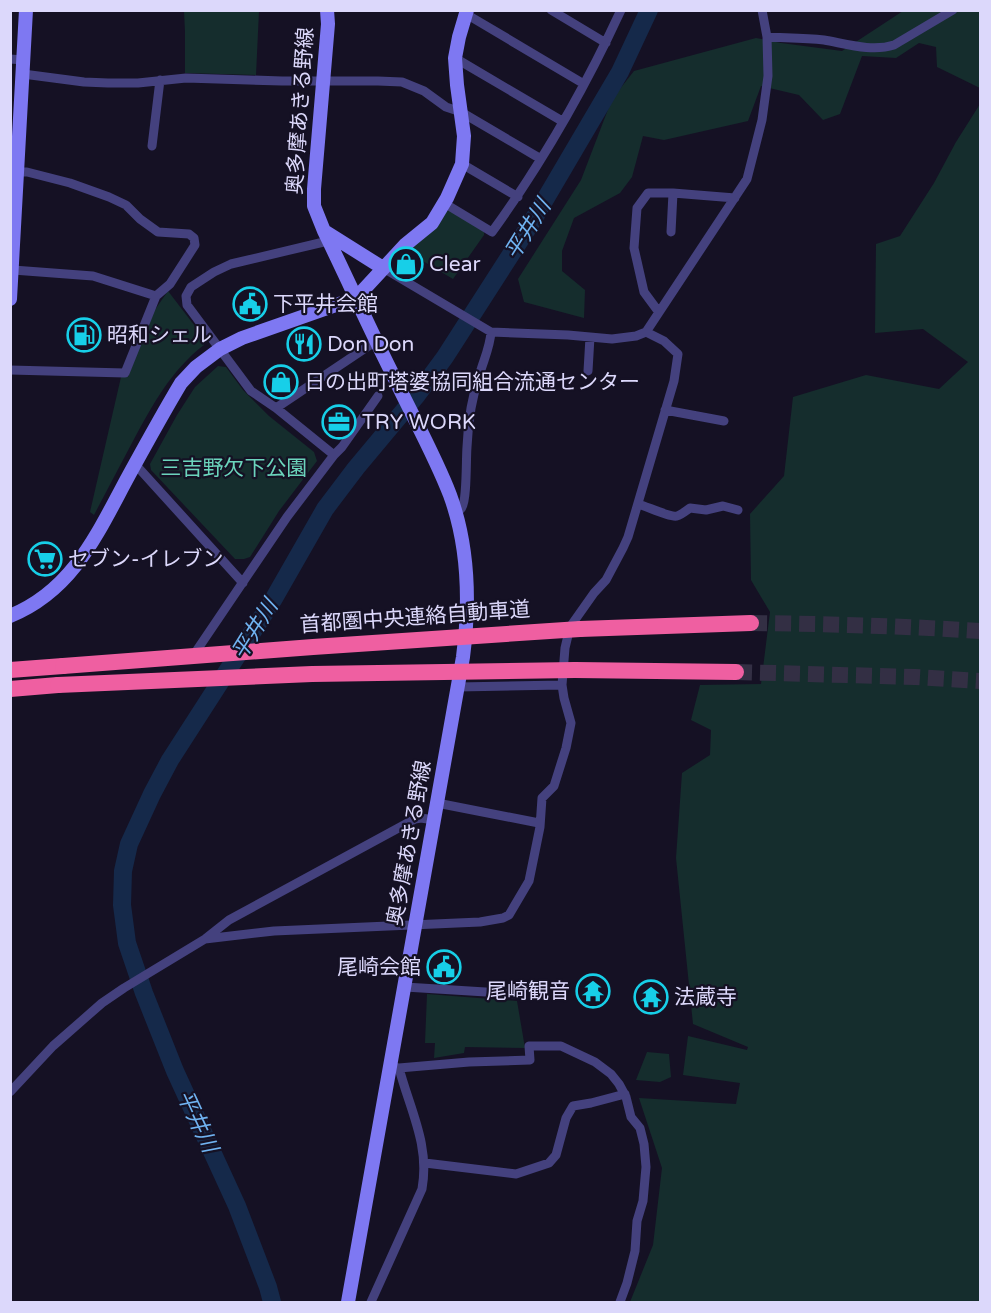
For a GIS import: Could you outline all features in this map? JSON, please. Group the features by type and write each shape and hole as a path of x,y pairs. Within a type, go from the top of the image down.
{"highway":[{"name":"首都圏中央連絡自動車道","path":"10,670 313,646 580,629 751,623"},
{"path":"10,689 312,674 575,670 736,672"}],"main road":[{"path":"10,299 13,270 13,217 18,172 19,64 26,10"},
{"name":"奥多摩あきる野線","path":"327,10 328,24 313,197 316,213 449,495 463,550 467,589 466,628 458,687 415,924 394,1067 348,1302"},
{"path":"10,616 40,601 70,574 102,526 181,383 196,367 220,349 242,338 356,298 405,245 432,223 462,164 464,136 455,58 466,12"},
{"path":"326,236 383,268"}],"street":[{"path":"551,10 606,43"},
{"path":"444,203 492,232 518,197 541,159 584,84 621,10"},
{"path":"383,268 489,332 612,339 636,336 646,332 747,179 762,120 768,76 767,37 762,10"},
{"path":"767,37 822,40 885,48 953,10"},
{"path":"466,12 584,84"},
{"path":"455,58 562,122"},
{"path":"19,64 84,82 138,83 186,78 402,82 424,90 446,106 461,112 541,159"},
{"path":"152,146 159,80"},
{"path":"462,164 518,197"},
{"path":"10,370 125,373 156,296 170,284 195,245 194,238 189,234 158,232 126,205 109,197 70,183 27,172 18,172"},
{"path":"658,311 644,292 634,248 637,208 648,193 735,198"},
{"path":"671,232 673,193"},
{"path":"326,236 231,264 191,287 186,296 187,305 251,391 334,454"},
{"path":"13,270 93,276 156,296"},
{"path":"455,513 462,507 464,499 470,411 479,373 490,342 489,332"},
{"path":"205,939 274,931 480,922 497,920 509,915 532,872 542,798 554,786 572,723 562,685 565,648 570,627 606,580 623,548 674,381 678,354 664,341 646,332"},
{"path":"588,371 590,337"},
{"path":"276,408 376,341"},
{"path":"198,650 287,517 334,454 342,447 378,396"},
{"path":"665,410 724,421"},
{"path":"135,464 243,583"},
{"path":"638,504 669,516 678,516 690,508 706,510 723,506 738,510"},
{"path":"458,687 562,685"},
{"path":"437,803 539,823"},
{"path":"10,1092 52,1047 102,1003 205,939 229,920 415,819 434,820"},
{"path":"405,987 518,994"},
{"path":"373,1301 422,1189 425,1163 420,1134 394,1067 530,1060 529,1046 561,1046 595,1062 611,1074 625,1094 631,1118 639,1128 644,1144 646,1167 643,1201 637,1221 635,1251 620,1302"},
{"path":"425,1163 516,1174 549,1163 556,1155 566,1118 573,1106 625,1094"}],"green space":[{"path":"184,11 259,11 256,75 185,73"},
{"path":"903,11 980,11 980,88 937,67 936,47 919,43 896,58 862,56 840,114 823,120 799,95 761,86 748,121 664,140 643,136 632,177 620,193 574,218 562,251 562,271 585,290 584,318 524,302 518,279 581,180 612,99 634,71 756,38 842,51"},
{"path":"980,104 980,1302 630,1302 653,1245 662,1168 639,1098 736,1104 740,1083 683,1075 688,1036 747,1050 748,1047 693,1024 676,858 682,773 710,755 711,730 691,720 700,685 761,684 770,612 751,580 750,514 784,476 793,397 866,375 939,389 968,362 923,329 875,333 876,244 900,236"},
{"path":"450,210 484,231 484,235 453,279 406,251 445,212"},
{"name":"三吉野欠下公園","path":"168,291 204,338 204,345 192,355 163,389 94,515 90,512 121,377 128,377 152,314"},
{"name":"三吉野欠下公園","path":"218,366 226,367 243,390 269,416 314,452 317,461 279,511 250,557 244,559 235,559 151,470 150,464 195,387"},
{"path":"427,994 517,1001 525,1048 465,1047 464,1053 434,1058 435,1043 425,1043"},
{"path":"647,1052 669,1054 671,1077 660,1082 636,1080"}],"waterway":[{"name":"平井川","path":"272,1302 237,1206 175,1071 127,943 122,905 123,871 129,844 170,760 273,600 325,509 445,357 533,220 620,72 649,10"}],"tunnel":[{"path":"751,623 866,625 980,631"},
{"path":"736,672 980,681"}],"place":[{"name":"Clear","path":"406,264"},
{"name":"下平井会館","path":"250,304"},
{"name":"昭和シェル","path":"84,335"},
{"name":"Don Don","path":"304,344"},
{"name":"日の出町塔婆協同組合流通センター","path":"281,382"},
{"name":"TRY WORK","path":"339,422"},
{"name":"セブン-イレブン","path":"45,559"},
{"name":"尾崎会館","path":"444,967"},
{"name":"尾崎観音","path":"593,991"},
{"name":"法蔵寺","path":"651,997"}]}
